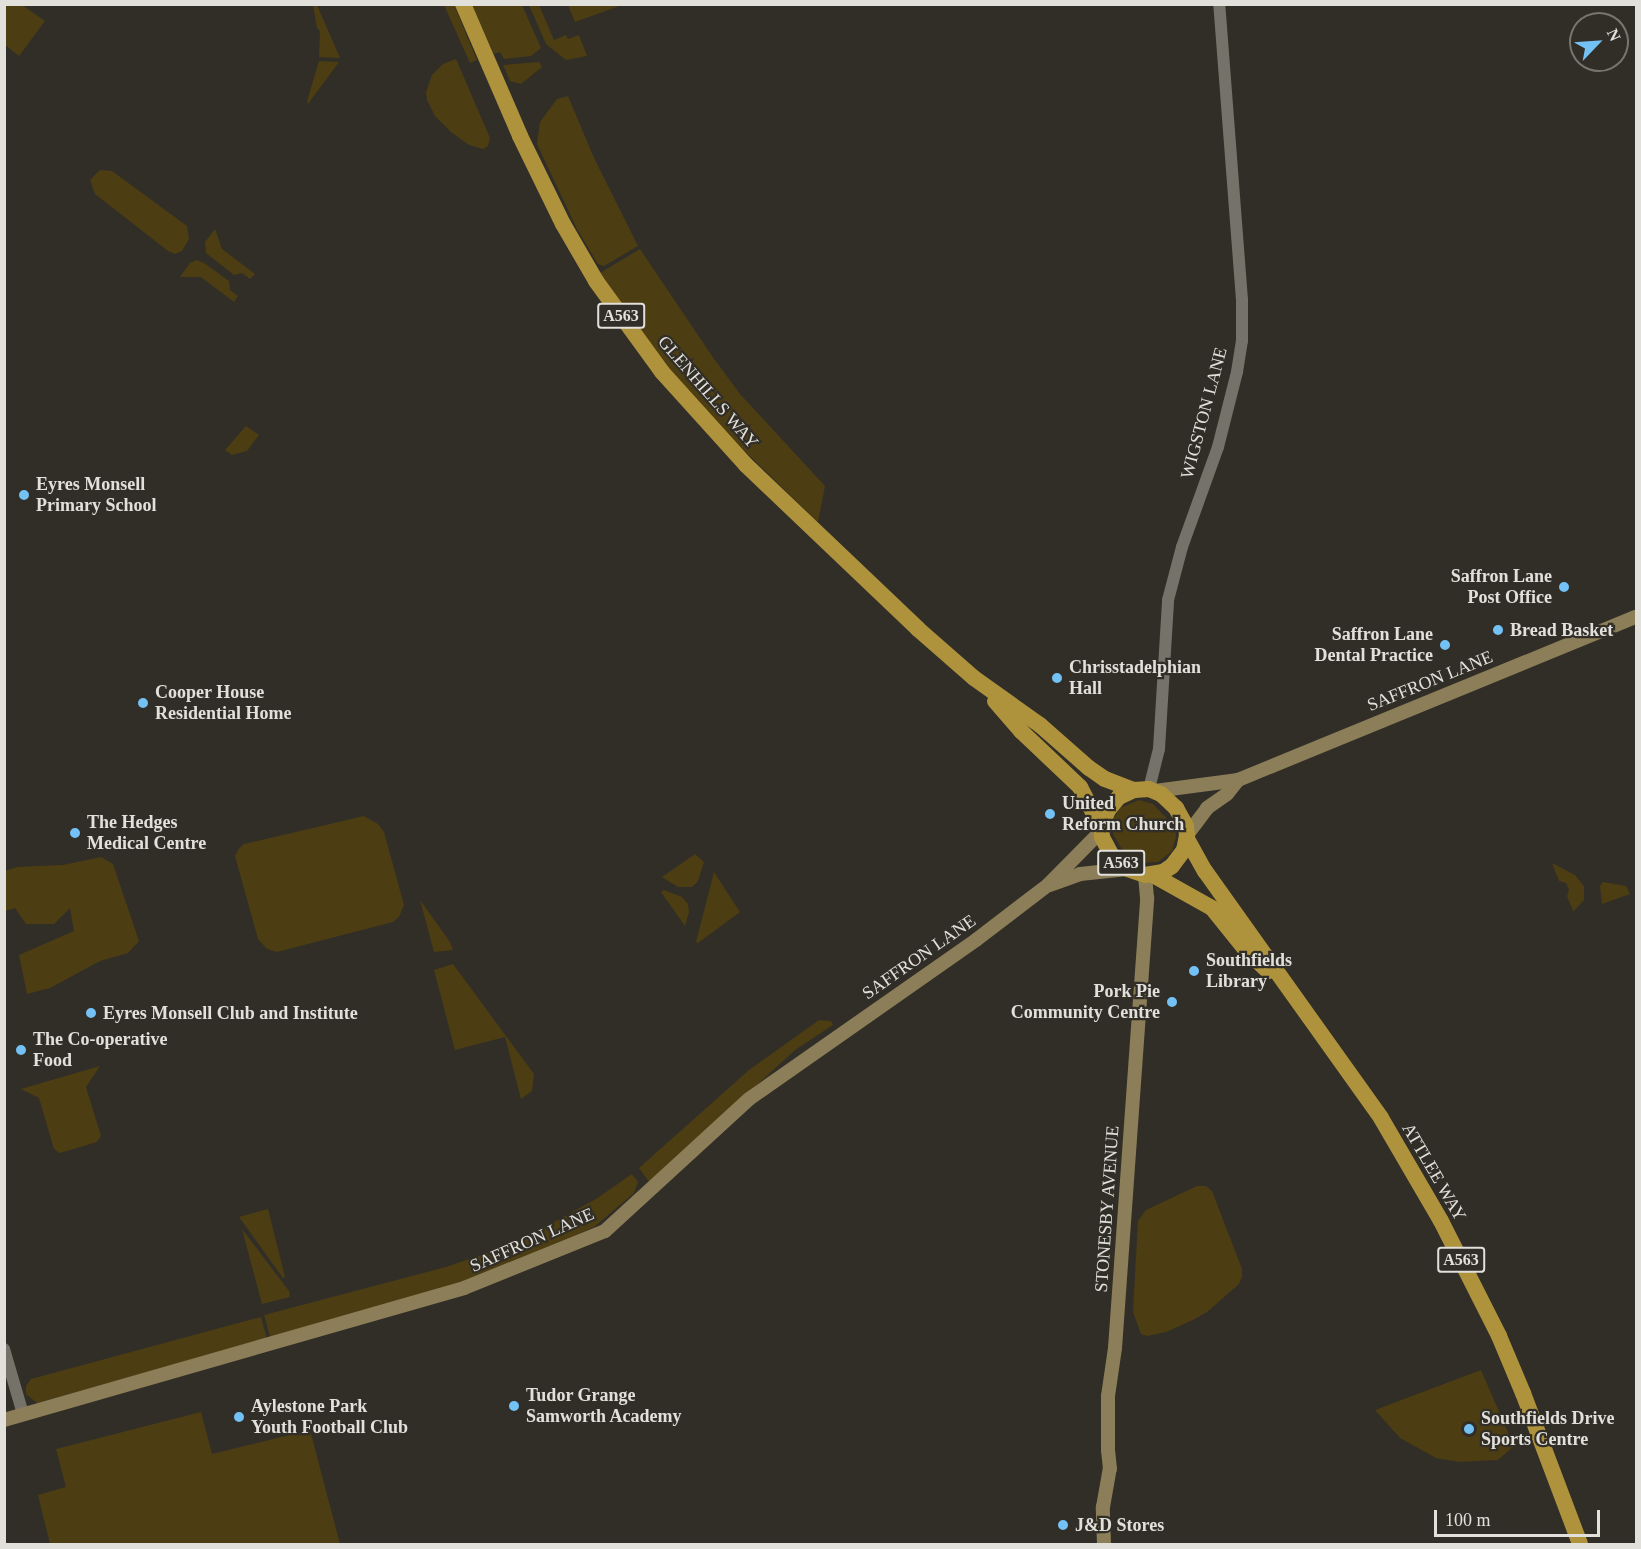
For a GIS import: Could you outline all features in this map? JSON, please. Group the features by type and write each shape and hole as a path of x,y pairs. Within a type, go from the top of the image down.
{"highway":[{"name":"GLENHILLS WAY","path":"463,4 520,135 563,224 596,281 662,372 760,479 893,606 974,678 1040,725 1105,779 1146,790"},
{"name":"GLENHILLS WAY","path":"974,678 1021,731 1080,787 1101,829"},
{"name":"A563","path":"1146,790 1176,808 1187,837 1180,858 1172,866 1149,875 1128,869 1112,856 1101,829 1113,802 1146,790"},
{"name":"ATTLEE WAY","path":"1187,837 1206,871 1381,1118 1441,1221 1519,1383 1580,1545"},
{"name":"ATTLEE WAY","path":"1149,875 1212,908 1245,949 1297,999"}],"main road":[{"name":"SAFFRON LANE","path":"1146,790 1238,780 1636,617"},
{"name":"SAFFRON LANE","path":"1187,837 1207,808 1227,794 1238,780"},
{"name":"SAFFRON LANE","path":"4,1420 464,1288 605,1231 777,1078 976,940 1048,885 1101,829"},
{"name":"SAFFRON LANE","path":"1048,885 1080,874 1128,869"},
{"name":"STONESBY AVENUE","path":"1104,1545 1103,1507 1110,1469 1107,1450 1108,1396 1115,1348 1149,875"}],"street":[{"name":"WIGSTON LANE","path":"1146,790 1159,749 1168,600 1182,547 1218,447 1242,341 1242,300 1219,4"},
{"path":"4,1349 23,1414"}],"shaded area":[{"path":"4,5 22,5 45,21 19,56 5,45"},
{"path":"313,5 317,5 340,58 319,57 320,31 317,28"},
{"path":"444,5 454,5 477,60 470,63"},
{"path":"471,5 522,5 541,48 531,56 504,59 500,52 494,54"},
{"path":"529,5 539,5 554,40 566,35 568,39 579,35 587,56 566,60 546,44"},
{"path":"568,5 622,5 575,22"},
{"path":"456,59 490,138 488,146 483,149 469,145 451,132 435,116 427,100 426,92 432,75 443,64"},
{"path":"319,61 339,62 308,104 307,101"},
{"path":"539,62 542,67 521,84 510,81 503,65"},
{"path":"568,96 594,158 638,246 604,266 598,264 577,229 537,144 540,122 557,99"},
{"path":"100,170 112,171 187,226 189,239 182,251 175,254 168,251 95,194 90,180"},
{"path":"215,229 222,249 255,274 250,279 242,273 234,275 206,253 205,242"},
{"path":"640,249 740,394 825,486 818,522 724,431 663,364 600,273"},
{"path":"197,260 229,281 230,290 238,296 234,302 201,277 180,277 190,263"},
{"path":"246,426 259,435 247,451 232,455 225,450"},
{"path":"1139,800 1153,804 1175,827 1176,837 1172,851 1158,862 1140,863 1131,858 1123,851 1113,834 1113,819 1120,808"},
{"path":"364,816 378,824 384,832 404,905 399,917 393,922 277,952 267,949 258,939 235,856 238,850 244,844"},
{"path":"695,854 704,862 698,881 692,887 678,887 662,877"},
{"path":"101,857 113,864 139,941 128,953 100,961 50,988 27,994 19,955 74,931 70,908 54,924 26,924 15,908 5,911 5,871 17,867 63,865"},
{"path":"1552,863 1575,875 1584,886 1584,900 1573,911 1567,896 1569,890 1566,883 1559,881"},
{"path":"714,872 740,912 698,943 696,942"},
{"path":"1603,882 1626,886 1630,894 1602,904 1600,886"},
{"path":"664,890 682,897 688,904 689,912 685,926 661,892"},
{"path":"420,900 450,942 453,950 434,952"},
{"path":"453,964 534,1074 532,1091 521,1099 505,1037 455,1050 434,970"},
{"path":"819,1020 831,1021 833,1025 795,1050 650,1183 639,1168 749,1070"},
{"path":"100,1066 86,1087 101,1136 97,1142 60,1153 54,1149 39,1098 21,1089"},
{"path":"632,1174 638,1182 634,1193 594,1227 522,1261 465,1282 270,1337 264,1315 446,1267 516,1243 596,1199"},
{"path":"1197,1186 1206,1186 1212,1191 1242,1269 1242,1277 1239,1284 1207,1312 1193,1320 1166,1332 1147,1336 1141,1334 1133,1312 1138,1221 1146,1210"},
{"path":"268,1209 285,1277 283,1278 239,1217"},
{"path":"242,1229 289,1291 290,1297 262,1304"},
{"path":"261,1317 267,1339 37,1403 26,1394 26,1386 31,1379"},
{"path":"1481,1370 1514,1446 1498,1460 1459,1462 1436,1458 1400,1438 1375,1410"},
{"path":"201,1412 212,1454 310,1430 340,1544 50,1544 38,1495 66,1487 56,1449"}],"place":[{"name":"Eyres Monsell Primary School","path":"24,495"},
{"name":"Saffron Lane Post Office","path":"1564,587"},
{"name":"Bread Basket","path":"1498,630"},
{"name":"Saffron Lane Dental Practice","path":"1445,645"},
{"name":"Chrisstadelphian Hall","path":"1057,678"},
{"name":"Cooper House Residential Home","path":"143,703"},
{"name":"United Reform Church","path":"1050,814"},
{"name":"The Hedges Medical Centre","path":"75,833"},
{"name":"Southfields Library","path":"1194,971"},
{"name":"Pork Pie Community Centre","path":"1172,1002"},
{"name":"Eyres Monsell Club and Institute","path":"91,1013"},
{"name":"The Co-operative Food","path":"21,1050"},
{"name":"Tudor Grange Samworth Academy","path":"514,1406"},
{"name":"Aylestone Park Youth Football Club","path":"239,1417"},
{"name":"Southfields Drive Sports Centre","path":"1469,1429"},
{"name":"J&D Stores","path":"1063,1525"}]}
